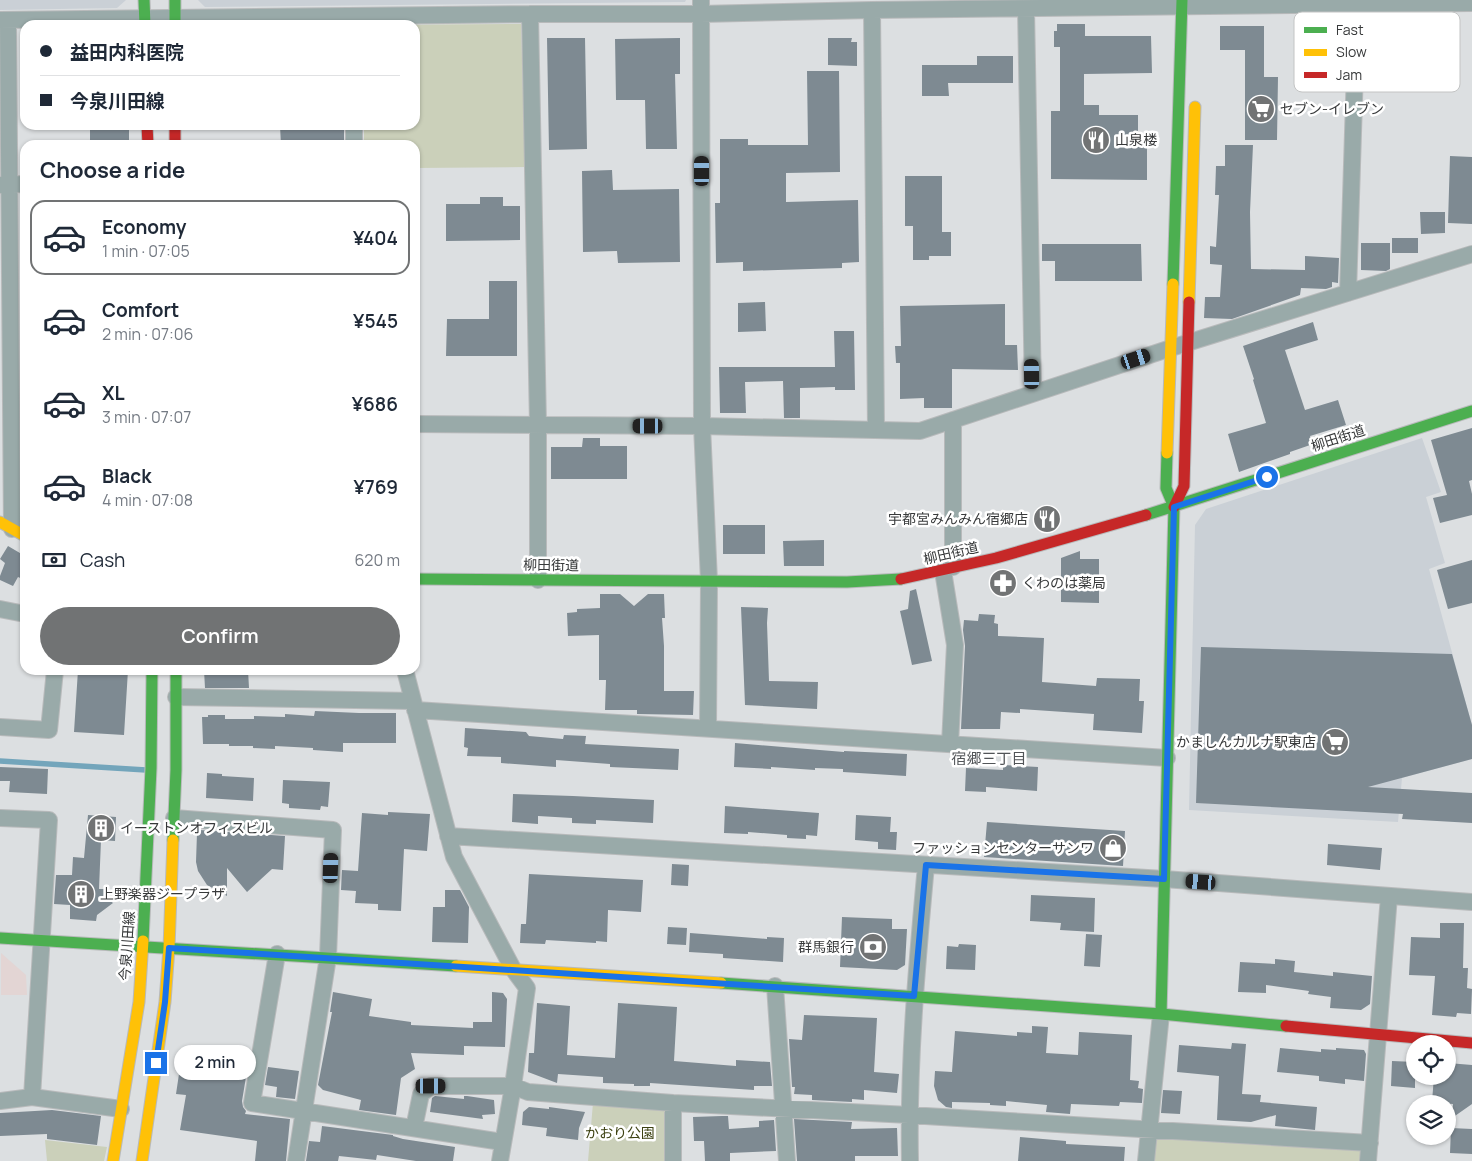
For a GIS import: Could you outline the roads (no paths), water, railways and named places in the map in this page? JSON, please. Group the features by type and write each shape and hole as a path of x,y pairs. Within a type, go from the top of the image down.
{"street":[{"path":"144,0 144,20"},
{"path":"175,0 175,20"},
{"path":"352,20 701,7 872,10 1472,3"},
{"path":"1357,5 1357,12"},
{"path":"1174,507 1166,488 1171,348 1191,6"},
{"path":"701,7 702,426 709,581 708,728"},
{"path":"1026,9 1033,394"},
{"path":"872,10 876,430"},
{"path":"530,14 538,425 538,580"},
{"path":"12,529 11,184 4,20 20,20"},
{"path":"1348,293 1354,92"},
{"path":"1146,1161 1161,1014 1174,507 1184,486 1195,96"},
{"path":"420,424 702,426 920,431 1171,348 1472,254"},
{"name":"柳田街道","path":"420,579 847,582 895,580 996,558 1174,507 1472,411"},
{"path":"950,744 955,645 948,569 953,420"},
{"path":"0,609 20,613"},
{"path":"0,727 48,730 54,675"},
{"name":"今泉川田線","path":"113,1161 138,1002 143,946 151,768 152,675"},
{"path":"142,1161 165,1002 169,948 174,818 176,675"},
{"path":"406,675 454,857 513,969 526,988 513,1086 500,1161"},
{"path":"176,697 414,705 708,728 1167,758"},
{"path":"0,818 49,820 32,1097"},
{"path":"174,818 333,830 328,957 296,1161"},
{"path":"448,836 1164,879 1472,902"},
{"path":"910,1161 909,1115 914,996 926,865"},
{"path":"1368,1161 1388,896"},
{"path":"0,938 775,986 1161,1014 1472,1043"},
{"path":"277,954 252,1103 502,1142"},
{"path":"775,986 787,1161"},
{"path":"414,1128 421,1094 431,1086 513,1086 528,1092 673,1103 909,1115 1370,1143"},
{"path":"0,1101 32,1097 122,1109"},
{"path":"673,1103 674,1161"}],"waterway":[{"path":"0,761 146,770"}],"place":[{"name":"セブン-イレブン","path":"1261,109"},
{"name":"山泉楼","path":"1096,140"},
{"name":"宇都宮みんみん宿郷店","path":"1047,519"},
{"name":"くわのは薬局","path":"1003,583"},
{"name":"かましんカルナ駅東店","path":"1335,742"},
{"name":"イーストンオフィスビル","path":"101,828"},
{"name":"ファッションセンターサンワ","path":"1113,848"},
{"name":"上野楽器ジープラザ","path":"81,894"},
{"name":"群馬銀行","path":"873,947"}],"district":[{"name":"宿郷三丁目","path":"989,759"}],"park label":[{"name":"かおり公園","path":"620,1133"}]}
